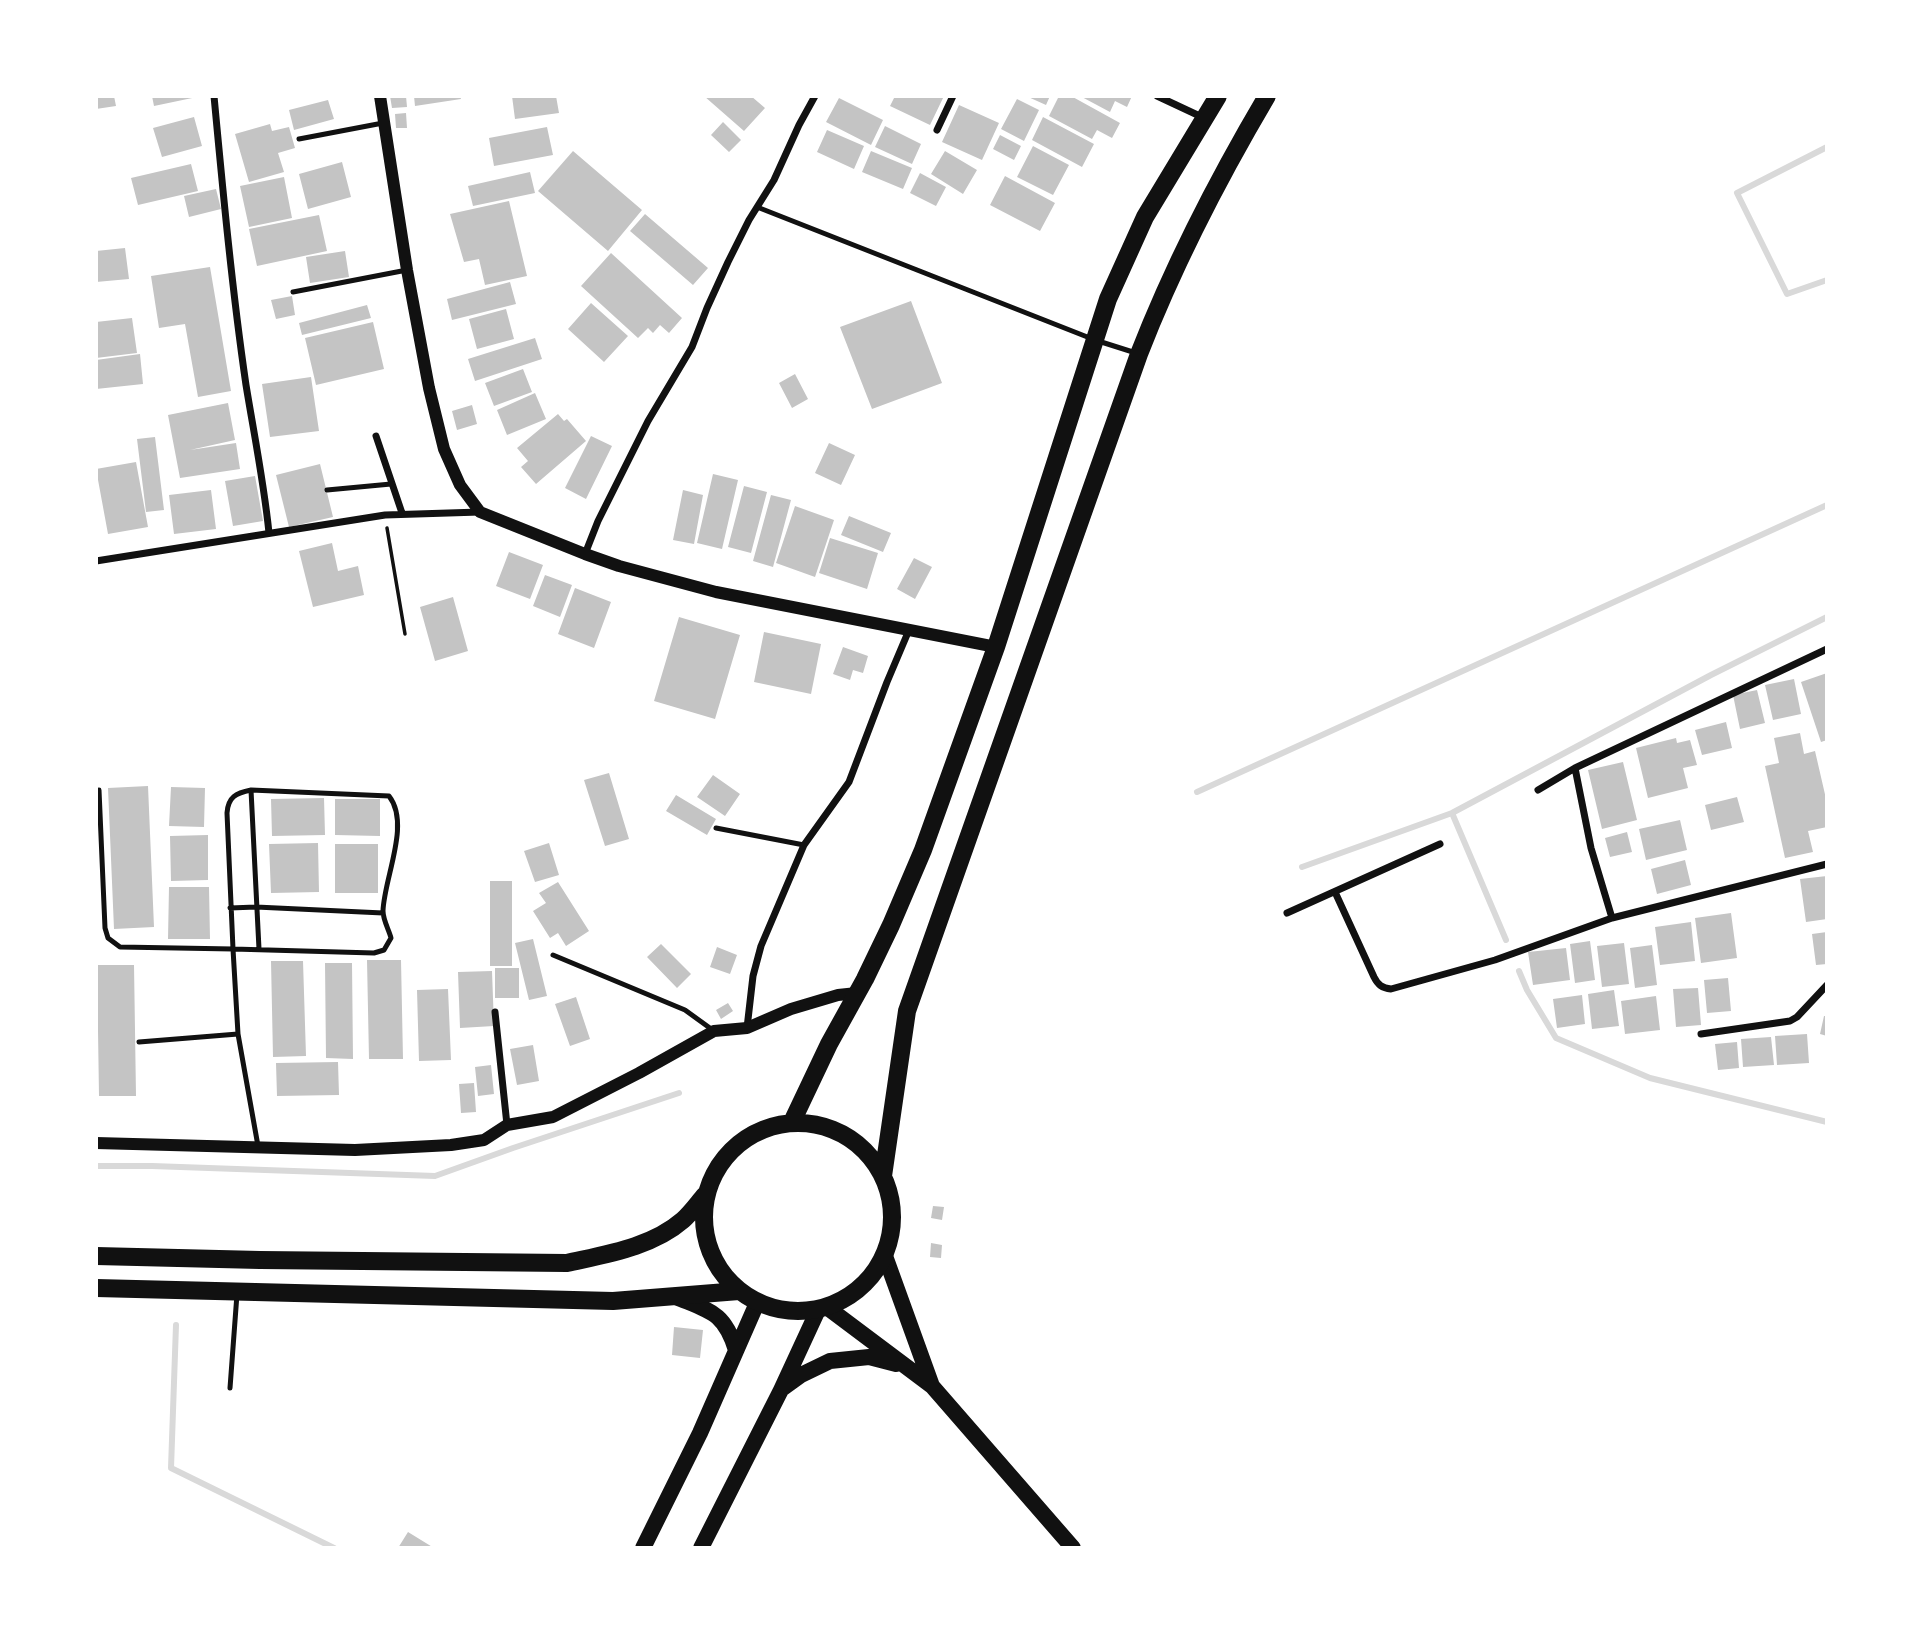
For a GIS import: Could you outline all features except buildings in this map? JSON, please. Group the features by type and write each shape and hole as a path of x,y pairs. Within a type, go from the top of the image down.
{"highway":[{"path":"792,1122 891,925 923,850 996,647 1108,299 1145,216 1218,96"},
{"path":"883,1176 907,1012 1139,354 1160,299 1190,236 1267,96"},
{"path":"792,1122 820,1125 845,1135 867,1153 883,1176 891,1202 892,1230 885,1256 871,1278 851,1296 823,1309 787,1312 757,1303 739,1291 720,1272 708,1248 703,1222 705,1195 716,1167 736,1144 762,1129 792,1122"},
{"path":"96,1256 567,1263 654,1240 684,1220 705,1195"},
{"path":"96,1288 613,1301 739,1291"}],"main road":[{"path":"885,1256 932,1385"},
{"path":"676,1297 713,1313 724,1323 736,1350"},
{"path":"643,1548 700,1433 757,1303"},
{"path":"701,1548 823,1309 932,1385 1073,1548"},
{"path":"781,1390 800,1375 830,1362 869,1357 905,1366"}],"street":[{"path":"214,96 246,384 270,533"},
{"path":"380,96 407,270 429,388 444,449 460,485 480,512"},
{"path":"585,554 598,521 648,421 692,347 728,262 774,180 815,96"},
{"path":"937,130 953,96"},
{"path":"1157,96 1204,119"},
{"path":"376,436 402,513"},
{"path":"96,561 385,515 480,512 619,566 716,593 996,647"},
{"path":"747,1028 752,976 761,946 804,845 849,782 909,630"},
{"path":"1538,790 1575,768 1827,649"},
{"path":"1575,768 1591,848 1612,918"},
{"path":"1287,913 1440,844"},
{"path":"1335,892 1378,985 1391,989 1495,960 1612,918 1827,864"},
{"path":"1701,1034 1790,1021 1827,985"},
{"path":"96,1143 355,1150 451,1145 484,1140 507,1125 553,1117 713,1031 747,1028 791,1009 838,995 857,993"},
{"path":"495,1012 507,1125"}],"lane":[{"path":"299,139 383,123"},
{"path":"757,207 1095,341 1139,354"},
{"path":"293,292 407,270"},
{"path":"327,490 391,484"},
{"path":"99,790 105,928 108,938 120,947 233,949 259,949 374,953 384,950 391,938 383,913 398,828 394,803 389,796 251,790 231,798 228,806 230,908 233,949 238,1034 258,1149"},
{"path":"251,790 259,949"},
{"path":"716,828 804,845"},
{"path":"230,908 383,913"},
{"path":"553,955 685,1010 713,1031"},
{"path":"139,1042 238,1034"},
{"path":"230,1388 237,1292"}],"path":[{"path":"385,515 405,634"}],"waterway":[{"path":"1827,147 1737,193 1787,294 1827,280"},
{"path":"1197,792 1827,505"},
{"path":"1302,867 1452,813 1711,675 1827,617"},
{"path":"1452,813 1506,940"},
{"path":"1519,971 1527,990 1556,1038 1650,1078 1827,1122"},
{"path":"96,1166 435,1176 679,1093"},
{"path":"176,1325 171,1468 334,1548"}]}
